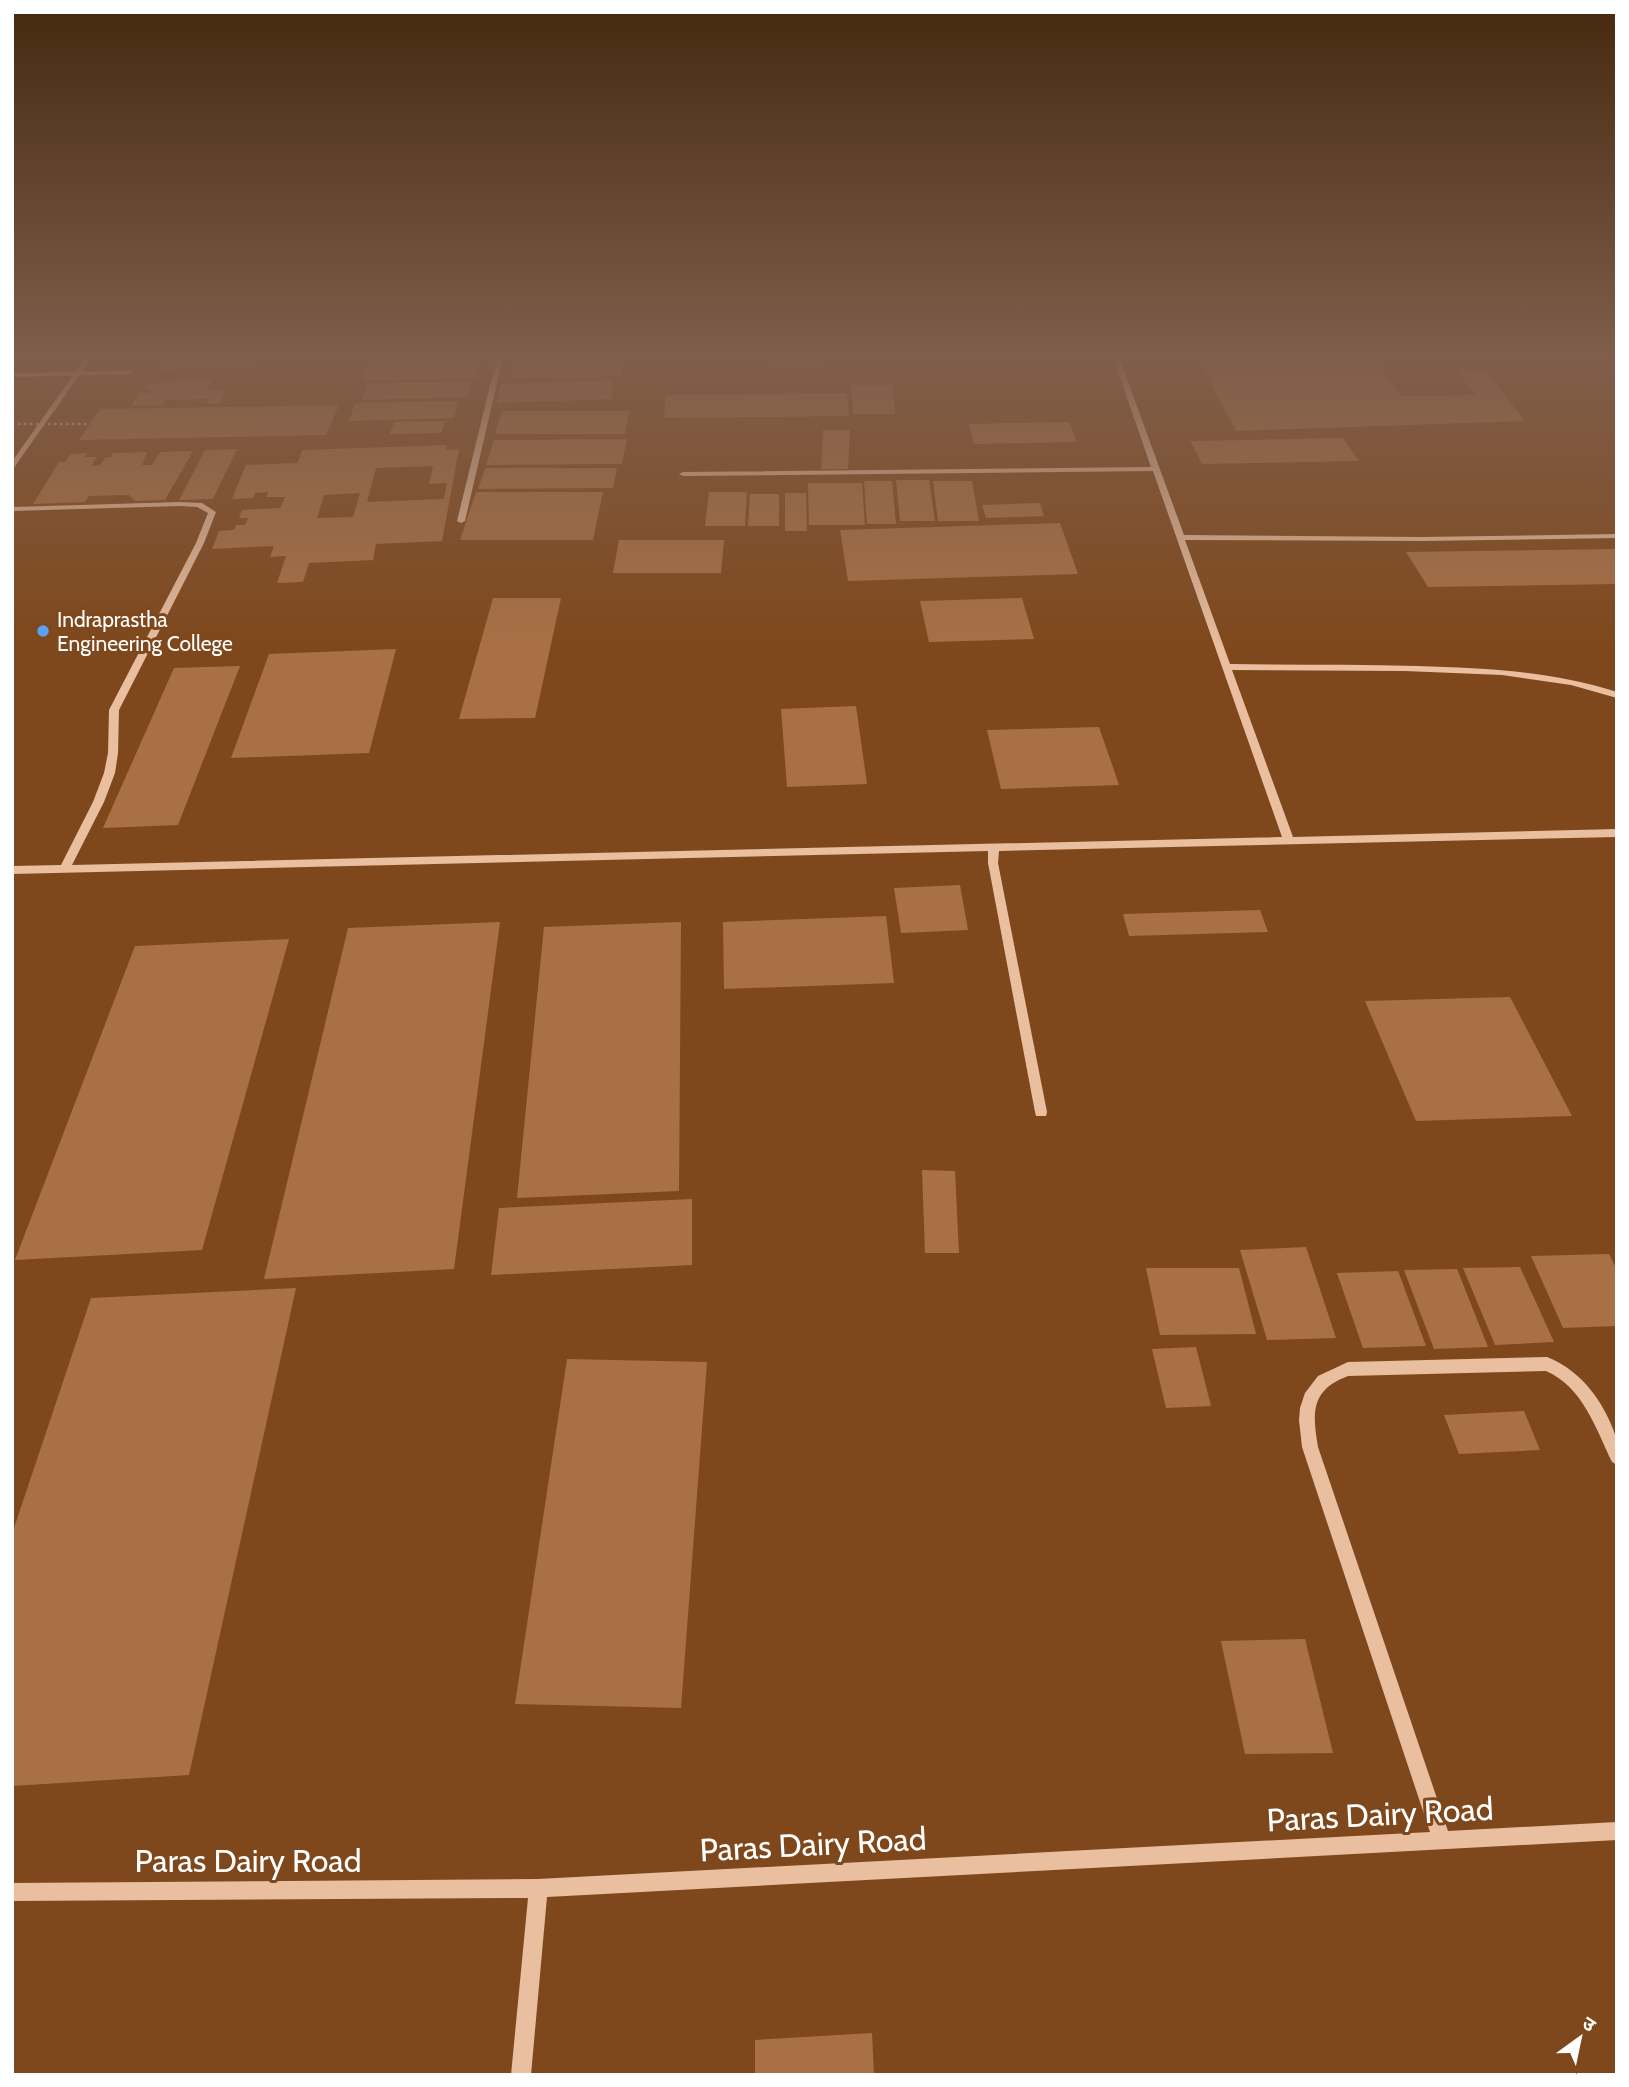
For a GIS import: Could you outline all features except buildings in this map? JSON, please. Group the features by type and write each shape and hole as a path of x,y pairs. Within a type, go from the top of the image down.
{"street":[{"path":"461,521 477,454"},
{"path":"683,474 1154,469"},
{"path":"12,509 180,504 199,505 212,512 200,543 114,710 110,736 114,749 109,775 64,870"},
{"path":"1227,667 1393,668 1523,673 1563,678 1617,695"},
{"path":"12,870 1617,833"},
{"path":"994,847 993,863 1041,1112"},
{"path":"1442,1841 1310,1447 1306,1424 1308,1401 1316,1386 1329,1375 1348,1369 1547,1364 1561,1368 1575,1380 1587,1397 1617,1457"},
{"name":"Paras Dairy Road","path":"12,1892 538,1888 1617,1831"},
{"path":"521,2075 538,1888"}],"lane":[{"path":"1149,454 1289,841"},
{"path":"1179,537 1420,539 1617,536"}],"waterway":[{"path":"12,466 20,454"}],"place":[{"name":"Indraprastha Engineering College","path":"43,631"}]}
